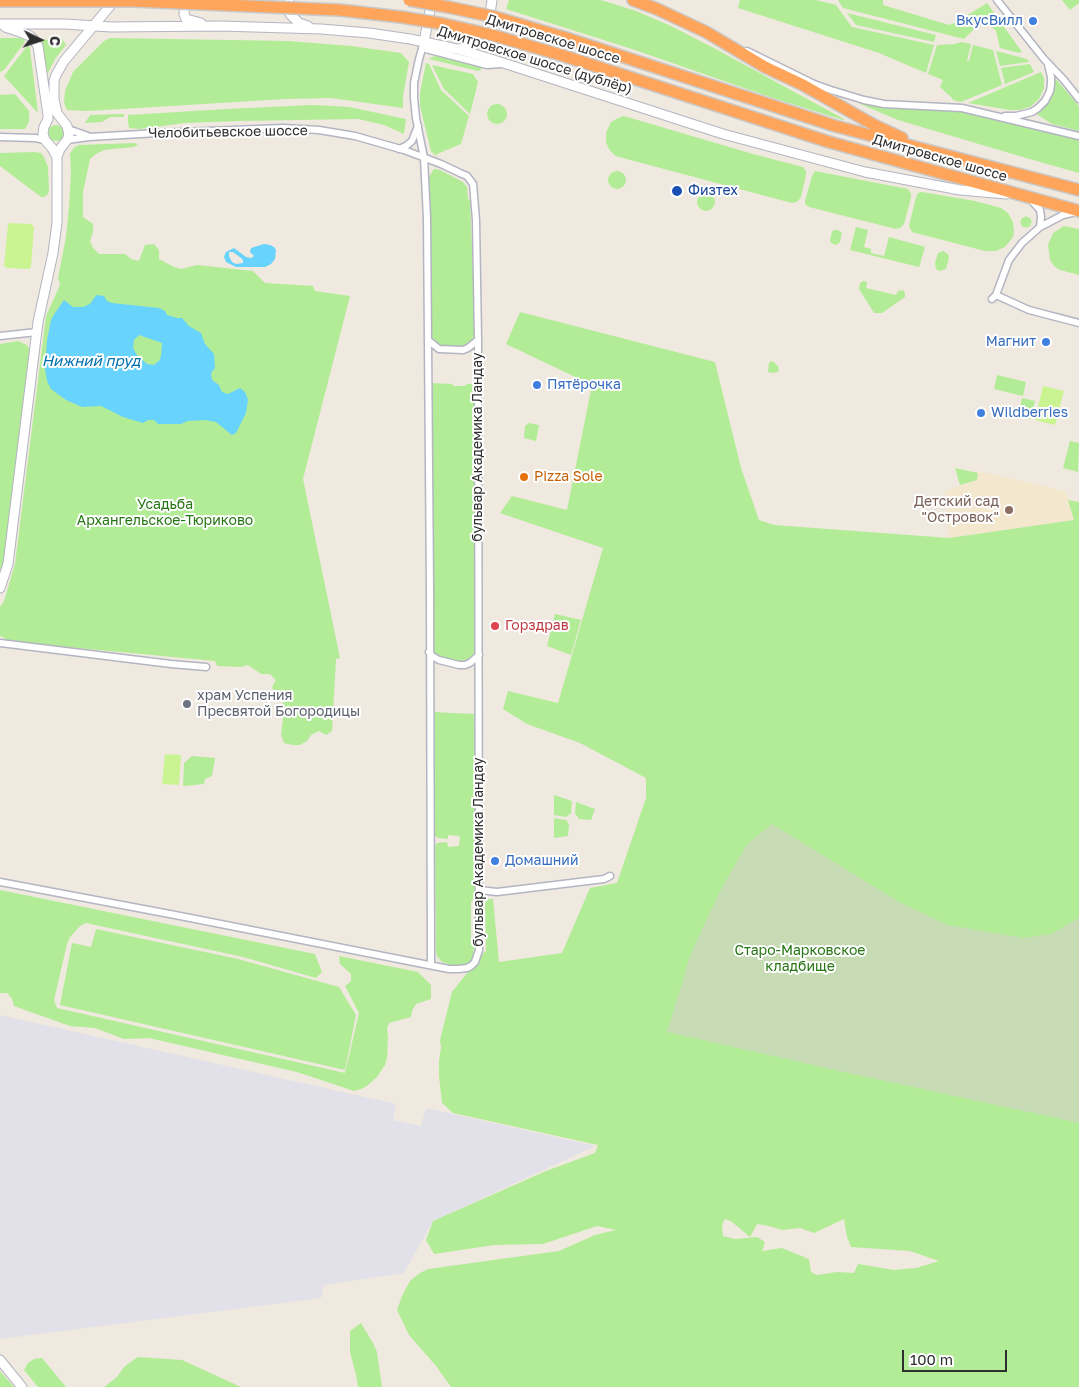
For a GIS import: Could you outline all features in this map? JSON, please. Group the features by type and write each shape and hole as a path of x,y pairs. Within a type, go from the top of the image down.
{"highway":[{"name":"Дмитровское шоссе","path":"408,0 448,6 495,17 566,38 835,126 1079,190"},
{"path":"633,0 706,32 765,67 874,125 943,155"},
{"name":"Дмитровское шоссе","path":"0,2 133,1 339,10 444,24 492,35 561,56 830,142 1079,211"}],"main road":[{"path":"100,17 101,0"},
{"path":"57,157 69,135 67,126 57,113 53,90 56,75 64,61 115,0"},
{"path":"185,0 184,14 186,19 220,26"},
{"path":"289,0 288,11 295,20 306,26 321,30"},
{"path":"423,45 432,0"},
{"path":"456,49 473,46 484,36 488,28 492,0"},
{"path":"0,25 30,36 38,46 48,115 46,135 57,157 58,223 38,322 8,564 0,588"},
{"name":"Дмитровское шоссе (дублёр)","path":"0,25 220,26 369,33 423,45 456,49 724,134 856,170 960,190 1025,197"},
{"name":"Челобитьевское шоссе","path":"65,142 57,146 46,135 51,121 61,121 67,126"},
{"path":"2,1363 22,1387"}],"street":[{"path":"997,0 1047,63 1079,99"},
{"path":"706,32 799,77 844,94 884,104 953,107 1079,136"},
{"path":"431,965 430,590 426,218 424,158 414,103 414,83 423,45 487,64 505,63"},
{"path":"992,115 1020,115 1032,112 1041,105 1048,96 1051,84 1047,63"},
{"path":"399,149 406,146 414,138 418,125"},
{"name":"Челобитьевское шоссе","path":"67,126 89,137"},
{"name":"Челобитьевское шоссе","path":"65,142 89,137 300,128 355,136 424,158"},
{"path":"0,137 35,138 46,135"},
{"name":"бульвар Академика Ландау","path":"0,882 449,969 468,968 475,962 480,950 476,220 473,184 467,176 424,158"},
{"path":"1025,197 1040,210 1040,227"},
{"path":"1079,211 1063,215 1040,227 1016,249 1009,260 994,297 1029,310 1079,323"},
{"path":"0,336 37,332"},
{"path":"428,340 439,349 463,350 478,340"},
{"path":"0,643 206,667"},
{"path":"429,652 439,660 458,665 470,663 479,655"},
{"path":"479,890 497,892 604,880 610,876"}],"shaded area":[{"name":"Детский сад \"Островок\"","path":"978,471 1065,491 1075,520 949,538 945,491 977,480"},
{"path":"0,1015 396,1104 393,1120 421,1126 426,1108 595,1146 433,1221 404,1273 324,1285 321,1298 0,1339"}],"green space":[{"path":"509,0 601,0 636,11 712,47 844,119 773,98 632,49 506,9"},
{"path":"740,0 816,0 836,5 852,27 934,45 926,73 879,53 738,8"},
{"path":"838,0 883,0 883,5 949,25 987,3 1022,52 1019,53 1000,48 996,31 992,27 978,25 964,39 843,8"},
{"path":"1062,0 1079,0 1079,3 1070,10"},
{"path":"847,13 936,35 934,42 856,25"},
{"path":"0,38 21,38 25,40 4,70 0,72"},
{"path":"110,38 289,41 351,46 401,53 409,62 403,96 403,108 331,98 88,111 67,110 64,103 65,91 73,72 104,41"},
{"path":"62,39 66,45 45,75 41,40"},
{"path":"961,42 971,44 967,61 969,61 973,45 993,50 1002,85 961,102 953,100 940,87 943,80 928,74 937,45"},
{"path":"27,46 30,49 38,113 4,76"},
{"path":"996,51 1027,59 1029,62 1000,66"},
{"path":"436,56 482,66 481,70 478,71 429,59"},
{"path":"426,63 429,64 441,90 469,116 461,144 436,156 431,151 420,106 420,93"},
{"path":"1030,64 1034,72 1005,84 1001,68"},
{"path":"432,65 473,74 478,82 470,114 444,89"},
{"path":"1041,72 1044,78 1044,88 1039,99 1030,107 1010,110 968,103"},
{"path":"1055,78 1079,106 1079,131 1052,124 1035,113 1041,110 1052,97"},
{"path":"15,94 29,111 29,122 25,129 0,129 0,95"},
{"path":"858,102 972,113 1079,140 1079,173 898,120"},
{"path":"493,104 501,104 507,110 507,118 501,124 493,124 487,118 487,110"},
{"path":"312,105 349,107 406,119 404,134 384,125 358,119 185,123 140,129 129,128 128,122 128,115"},
{"path":"124,114 124,117 110,117 102,122 85,123 90,115"},
{"path":"624,116 803,167 806,175 801,197 797,202 792,203 614,155 606,142 606,133 611,122"},
{"path":"53,125 59,125 64,130 62,139 53,141 48,136 48,130"},
{"name":"Усадьба Архангельское-Тюриково","path":"135,143 138,145 104,150 90,159 83,192 83,217 93,224 90,241 93,248 99,254 125,254 131,259 139,261 145,245 154,244 159,250 159,259 181,269 197,265 253,271 265,283 313,286 315,291 350,296 303,479 340,658 336,659 332,731 326,735 319,731 311,735 307,741 300,745 284,743 281,735 284,709 282,700 276,695 272,687 276,680 270,674 261,674 248,665 241,667 217,666 215,661 14,642 0,636 0,607 4,601 15,564 46,316 60,285 58,278 66,237 69,207 70,153 79,145"},
{"path":"0,153 41,153 48,167 49,191 44,197 41,197 0,166"},
{"path":"434,169 440,170 463,182 467,187 468,199 470,200 474,335 472,340 464,346 438,345 431,336 429,177"},
{"path":"617,171 623,174 626,180 623,186 617,189 611,186 608,180 611,174"},
{"path":"815,171 908,189 911,198 904,224 896,229 809,207 805,204 805,201"},
{"path":"922,192 975,201 1001,208 1008,213 1013,222 1013,237 1005,247 996,251 985,251 912,232 909,226 916,197 918,193"},
{"path":"706,193 712,196 715,202 712,208 706,211 700,208 697,202 700,196"},
{"path":"1026,216 1032,222 1026,228 1020,222"},
{"path":"10,223 31,224 34,227 31,267 29,269 7,268 4,266 8,225"},
{"path":"1064,226 1079,229 1079,275 1060,270 1050,260 1048,245 1050,240 1053,233"},
{"path":"856,227 868,230 864,247 871,249 871,253 884,256 889,237 925,247 919,267 850,250"},
{"path":"834,230 842,233 840,242 836,245 831,243 830,240"},
{"path":"943,251 948,254 949,258 946,269 940,271 936,269 935,263 938,253"},
{"path":"863,281 867,282 866,288 896,295 898,291 903,290 905,297 882,313 874,313 859,289 860,283"},
{"path":"520,312 715,362 741,468 759,520 774,525 949,538 1074,520 1068,500 1079,502 1079,1387 451,1387 436,1366 409,1335 397,1310 410,1281 420,1273 428,1269 559,1251 595,1235 616,1230 597,1226 543,1244 494,1245 434,1254 426,1240 433,1221 546,1171 595,1153 598,1145 453,1113 442,1103 439,1076 440,1040 452,992 467,973 479,964 480,956 486,951 485,903 488,899 493,899 499,962 562,953 590,888 617,883 646,798 646,778 580,743 527,724 503,709 508,691 558,703 603,548 500,513 512,496 567,510 592,385 506,344","holes":["725,1219 732,1222 750,1237 757,1224 782,1230 800,1228 814,1233 844,1219 851,1247 910,1251 939,1261 916,1268 894,1270 858,1264 854,1273 837,1272 817,1275 811,1272 809,1259 782,1248 762,1251 765,1242 757,1237 735,1239 723,1236 722,1225"]},
{"path":"18,341 27,345 30,350 30,359 4,565 0,577 0,344"},
{"path":"771,361 779,368 778,372 768,372"},
{"path":"997,375 1026,382 1023,396 994,389"},
{"path":"432,383 452,384 454,386 475,384 474,651 473,656 462,661 445,659 435,653 433,647"},
{"path":"1043,386 1064,391 1055,425 1035,420"},
{"path":"1022,398 1035,401 1030,419 1018,416"},
{"path":"529,423 539,425 536,441 524,438 525,426"},
{"path":"1070,441 1079,443 1078,472 1063,468"},
{"path":"955,468 978,473 977,480 960,485"},
{"path":"555,614 581,620 571,655 547,646"},
{"path":"433,712 474,714 475,897 471,902 471,945 474,947 473,958 467,965 462,966 454,966 442,962 436,952 435,846 437,843 447,842 448,847 459,846 460,836 448,835 448,839 435,836"},
{"path":"165,754 181,755 179,785 162,784"},
{"path":"192,756 215,758 212,776 205,779 204,784 183,786 184,763"},
{"path":"554,795 572,801 571,813 566,817 554,815"},
{"path":"576,802 595,809 591,820 579,819 575,813"},
{"path":"554,818 566,820 569,824 568,836 554,838"},
{"name":"Старо-Марковское кладбище","path":"772,824 901,903 948,925 1024,938 1051,934 1079,918 1079,1123 667,1032 691,953 720,891 747,844"},
{"path":"0,890 315,954 322,972 316,978 243,957 86,923 80,926 70,937 67,944 54,1000 57,1008 345,1073 359,1013 345,986 351,981 351,974 340,964 339,956 418,972 431,985 431,999 416,1004 411,1017 389,1023 385,1065 377,1077 367,1086 354,1091 297,1072 149,1038 124,1039 95,1028 70,1026 14,1006 12,999 7,993 0,993"},
{"path":"96,929 238,959 339,987 356,1015 345,1070 60,1005 72,943 91,947"},
{"path":"361,1323 377,1352 382,1387 358,1387 350,1352 350,1331"},
{"path":"138,1357 182,1360 241,1387 104,1387 116,1378 125,1366"},
{"path":"42,1358 66,1387 38,1387 24,1370 28,1363 34,1359"},
{"path":"0,1371 14,1387 0,1387"}],"water":[{"path":"264,244 270,245 276,250 275,259 265,267 236,267 226,262 224,257 226,252 234,248 246,257 251,258 254,256 250,252 251,248","holes":["229,252 233,252 243,260 243,263 236,264 232,262"]},
{"name":"Нижний пруд","path":"97,295 104,296 107,301 112,303 159,308 165,311 167,315 182,318 189,326 201,333 205,344 214,354 215,368 211,373 212,380 219,385 222,392 228,394 240,388 245,392 248,400 246,413 236,433 232,435 216,422 205,420 188,421 181,424 158,424 154,420 148,420 143,423 123,417 101,406 82,407 66,400 51,389 47,381 45,369 47,340 51,320 64,300 73,307 83,307 90,304","holes":["139,335 162,343 161,356 154,365 147,364 137,355 133,348 134,340"]}],"place":[{"name":"ВкусВилл","path":"1033,21"},
{"name":"Физтех","path":"677,191"},
{"name":"Магнит","path":"1046,342"},
{"name":"Пятёрочка","path":"537,385"},
{"name":"Wildberries","path":"981,413"},
{"name":"Pizza Sole","path":"524,477"},
{"name":"Детский сад \"Островок\"","path":"1009,510"},
{"name":"Горздрав","path":"495,626"},
{"name":"храм Успения Пресвятой Богородицы","path":"187,704"},
{"name":"Домашний","path":"495,861"}]}
